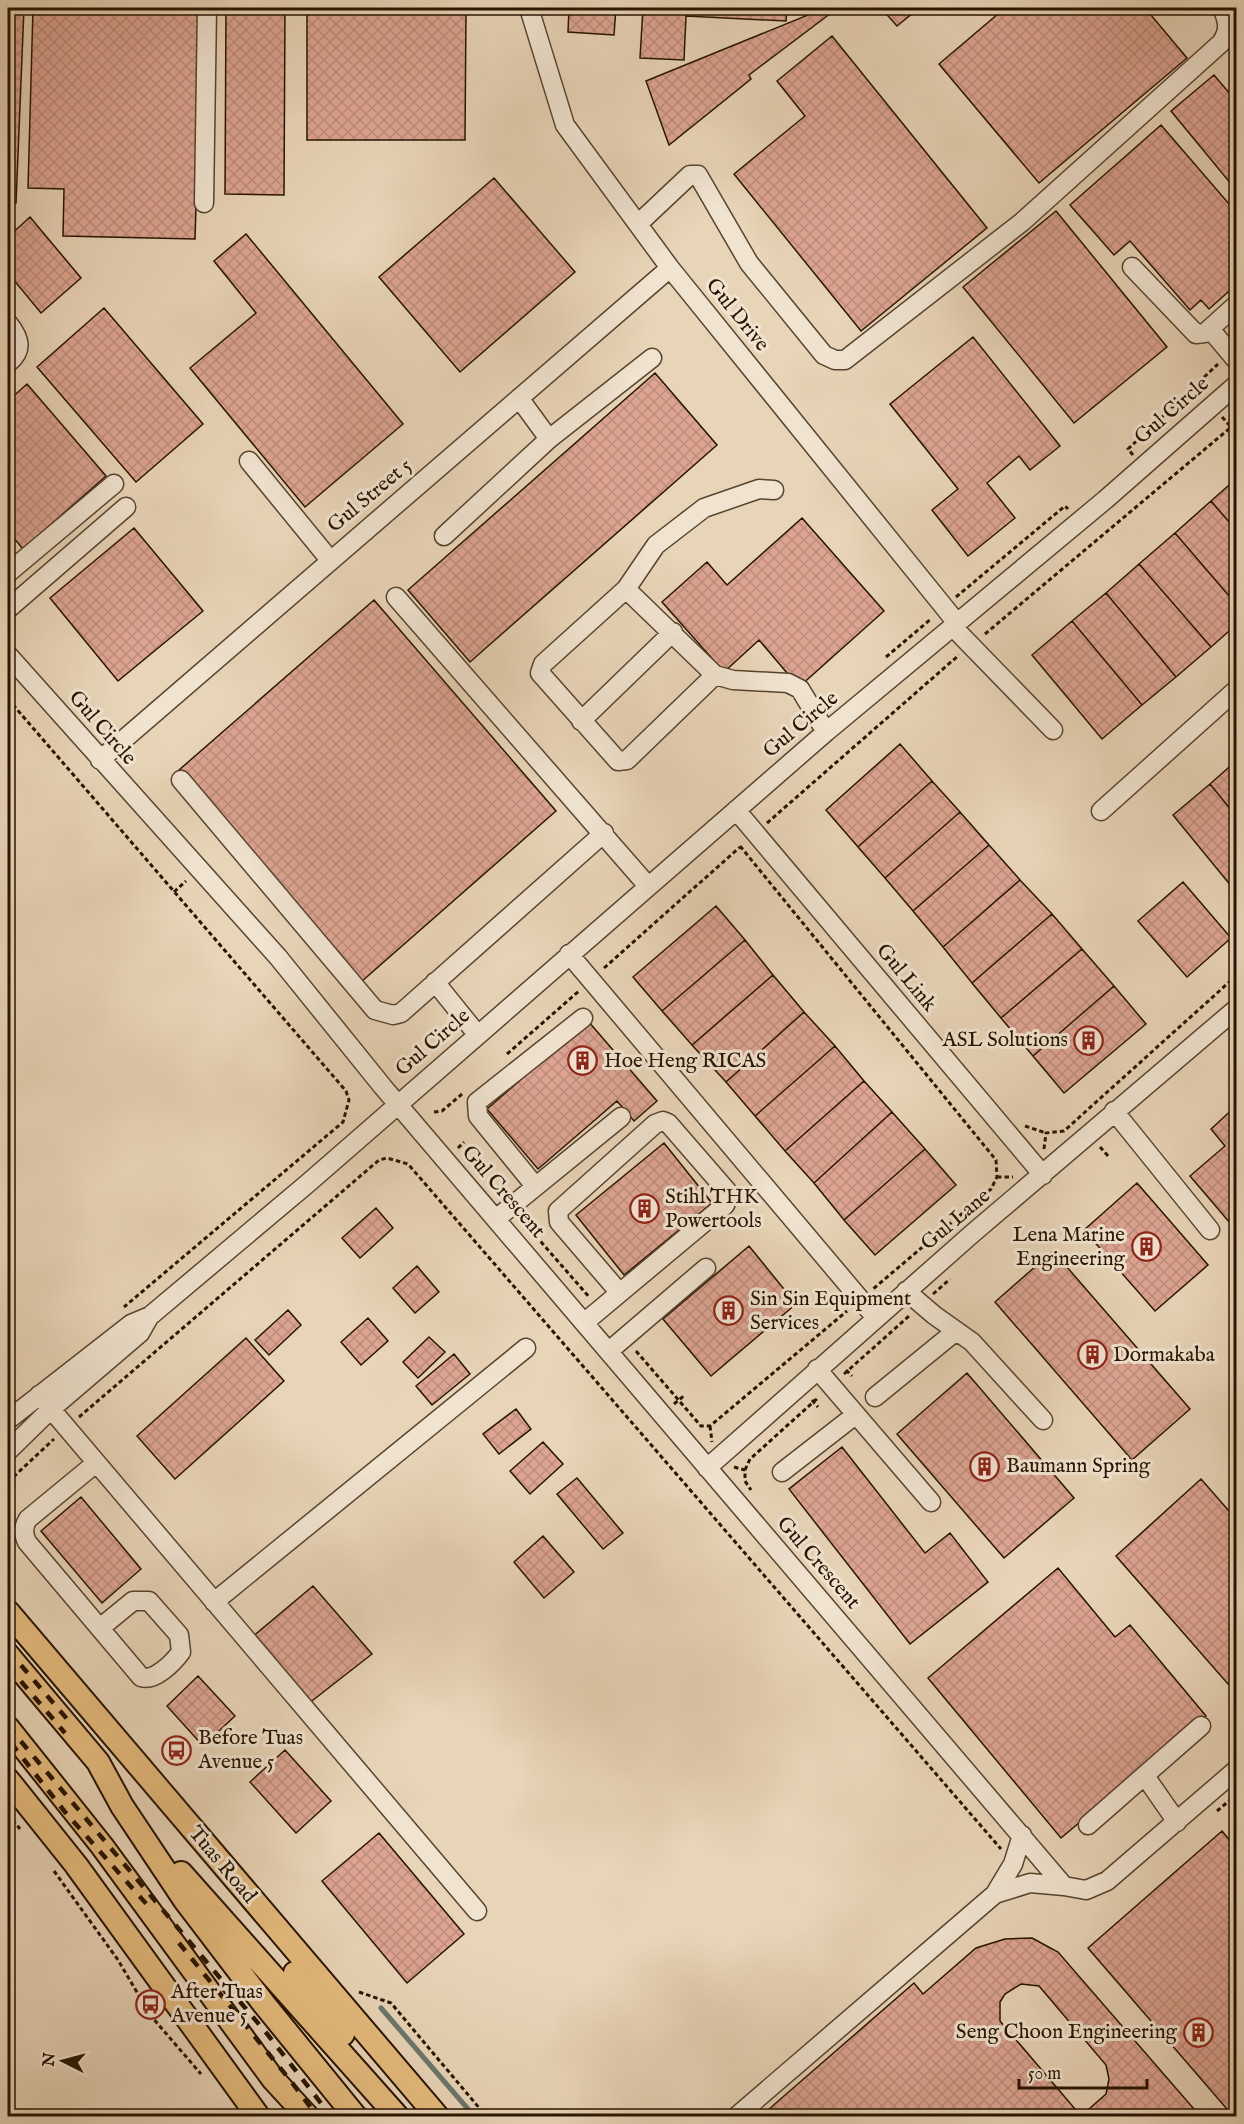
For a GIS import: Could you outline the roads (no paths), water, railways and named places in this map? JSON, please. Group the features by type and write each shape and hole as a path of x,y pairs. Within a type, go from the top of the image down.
{"main road":[{"name":"Tuas Road","path":"8,1612 437,2116"},
{"name":"Tuas Road","path":"8,1655 98,1762 122,1806 184,1899 264,2004 355,2116"},
{"path":"8,1728 102,1846 273,2079 307,2116"},
{"path":"8,1780 76,1865 258,2116"},
{"name":"Tuas Road","path":"122,1806 397,2116"},
{"path":"196,1835 228,1886 343,2034 397,2116"}],"street":[{"path":"204,203 207,8"},
{"name":"Gul Drive","path":"529,8 565,125 670,268 971,645 1053,730"},
{"path":"638,224 690,175 698,175 749,263 824,355 835,360 845,360 1022,222 1221,43 1227,35 1228,22 1222,8"},
{"path":"1132,267 1192,332 1200,334 1210,328 1236,305"},
{"name":"Gul Street 5","path":"100,760 670,268"},
{"path":"8,323 18,335 20,347 15,357 8,363"},
{"path":"1210,328 1233,356"},
{"path":"444,536 549,439 652,358"},
{"name":"Gul Circle","path":"8,1420 131,1324 150,1316 826,732 1236,385"},
{"path":"519,399 549,439"},
{"path":"249,461 330,560"},
{"path":"8,573 114,484"},
{"path":"715,675 627,760 618,761 540,673 543,664 626,590 656,545 704,508 759,489 774,489"},
{"path":"8,609 126,507"},
{"path":"626,590 674,632 715,675 733,680 788,683 800,689 826,732"},
{"path":"396,597 648,886"},
{"path":"581,721 674,632"},
{"name":"Gul Circle","path":"8,655 278,957 398,1103"},
{"path":"1101,811 1236,690"},
{"path":"180,780 375,1010 393,1015 400,1013 604,833"},
{"name":"Gul Link","path":"736,810 754,835 1037,1168"},
{"path":"569,954 876,1318"},
{"path":"435,982 477,1034"},
{"name":"Gul Lane","path":"707,1468 906,1291 1037,1168 1114,1111 1236,1009"},
{"path":"535,1186 478,1116 477,1102 584,1018"},
{"name":"Gul Crescent","path":"398,1103 1064,1886"},
{"path":"1114,1111 1210,1230"},
{"path":"496,1218 621,1117"},
{"path":"585,1322 724,1205 728,1198 727,1191 668,1123 663,1121 655,1124 558,1211 560,1222 619,1292"},
{"path":"609,1351 706,1268"},
{"path":"906,1291 972,1342 1043,1420"},
{"name":"Gul Circle","path":"8,1451 50,1410 140,1333 150,1316"},
{"path":"875,1396 956,1331"},
{"path":"214,1602 526,1348"},
{"path":"817,1369 854,1416 931,1502"},
{"path":"39,1395 477,1911"},
{"path":"783,1472 854,1416"},
{"path":"96,1463 28,1520 24,1532 27,1542 100,1628 145,1678 155,1676 181,1652 179,1635 148,1601 134,1601 100,1628"},
{"path":"1089,1825 1202,1726"},
{"path":"995,1894 1030,1883 1086,1890 1098,1886 1177,1822 1233,1771"},
{"path":"1144,1776 1177,1822"},
{"path":"737,2116 995,1894 1013,1864 1022,1836"},
{"path":"273,2079 280,2096 294,2116"}],"waterway":[{"path":"381,2008 474,2116"}],"railway":[{"path":"8,1650 73,1726"},
{"path":"8,1666 65,1733"},
{"path":"8,1726 268,2035 331,2116"},
{"path":"11,1743 65,1812 150,1908"},
{"path":"179,1943 317,2116"}],"place":[{"name":"ASL Solutions","path":"1089,1040"},
{"name":"Hoe Heng RICAS","path":"583,1061"},
{"name":"Stihl THK Powertools","path":"644,1209"},
{"name":"Lena Marine Engineering","path":"1146,1247"},
{"name":"Sin Sin Equipment Services","path":"729,1311"},
{"name":"Dormakaba","path":"1092,1355"},
{"name":"Baumann Spring","path":"985,1466"},
{"name":"Before Tuas Avenue 5","path":"177,1750"},
{"name":"After Tuas Avenue 5","path":"150,2004"},
{"name":"Seng Choon Engineering","path":"1198,2032"}]}
